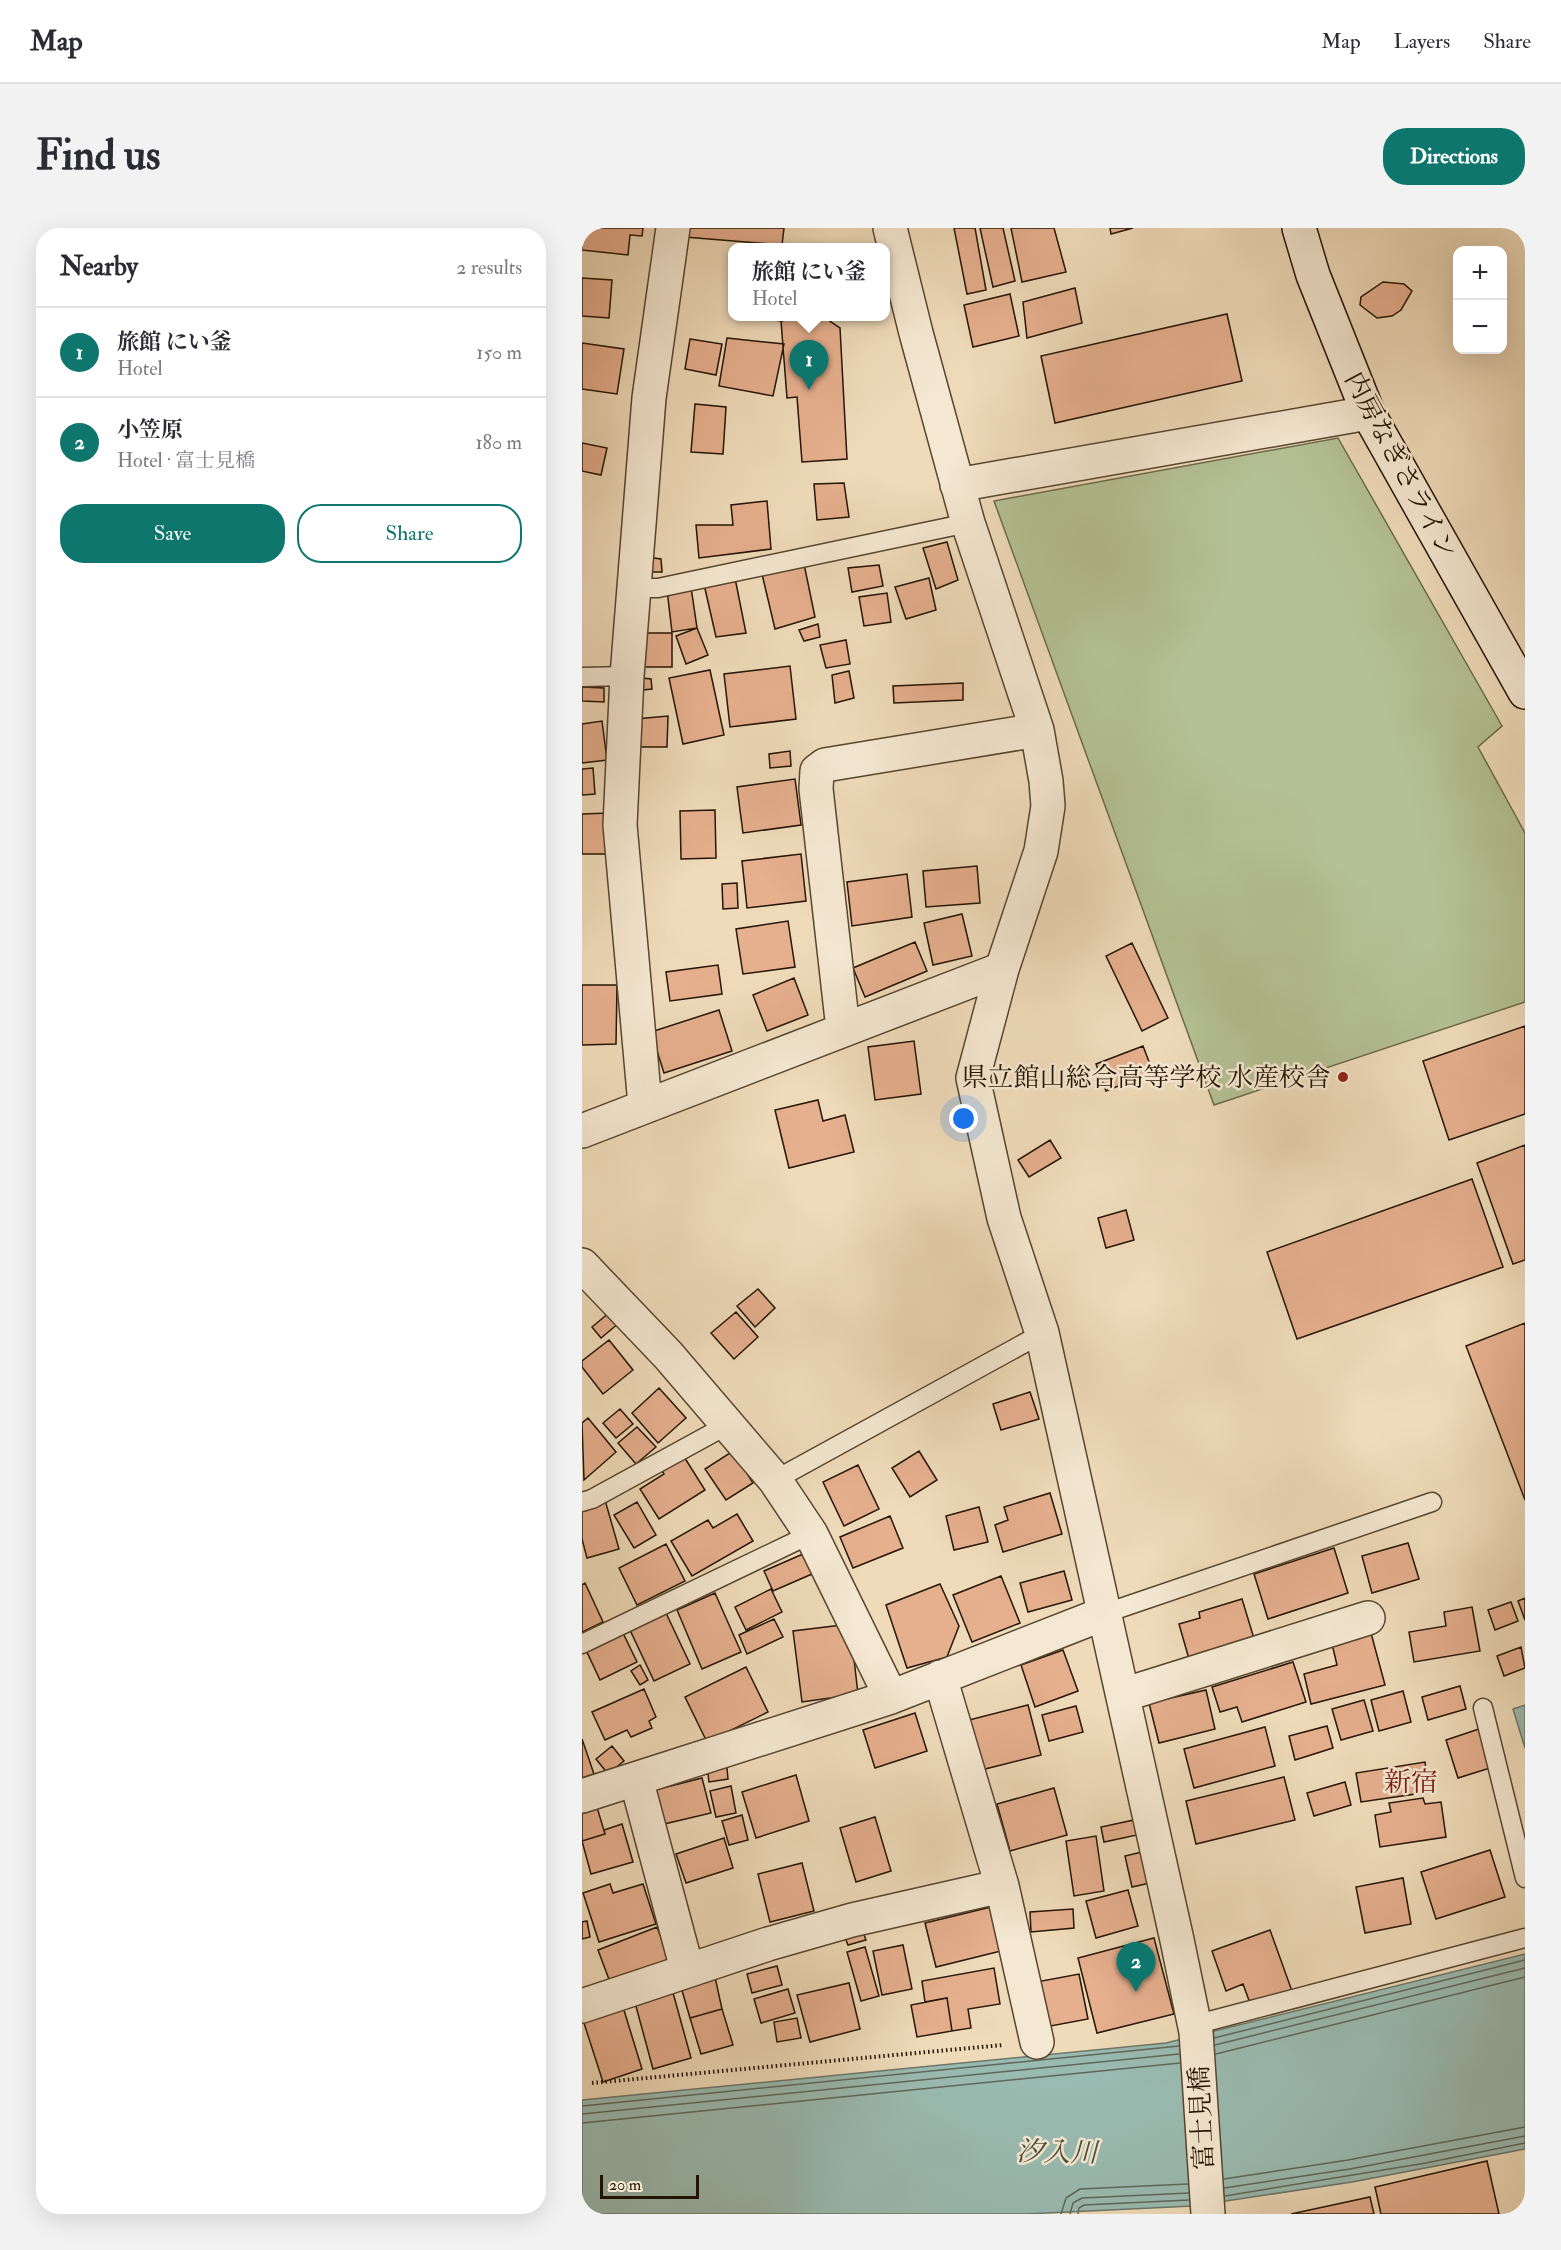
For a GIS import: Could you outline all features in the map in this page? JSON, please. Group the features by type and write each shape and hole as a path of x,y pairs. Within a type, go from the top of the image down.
{"street":[{"path":"645,1105 626,916 620,825 627,676 649,398 673,228"},
{"name":"富士見橋","path":"890,228 968,523 1037,730 1047,798 1043,840 1024,907 1002,969 973,1078 1004,1218 1041,1334 1123,1695 1195,2028 1207,2209"},
{"name":"内房なぎさライン","path":"1299,228 1312,275 1368,413 1525,692"},
{"path":"957,485 1368,413"},
{"path":"843,1029 816,789 817,771 825,765 1037,730"},
{"path":"582,1131 1002,969"},
{"path":"582,1265 729,1424 775,1480 811,1534 891,1697"},
{"path":"582,1796 891,1697 1104,1614"},
{"path":"1123,1695 1368,1618"},
{"path":"940,1677 1002,1886 1037,2042"},
{"path":"636,1779 687,1969"},
{"path":"582,2006 687,1969 852,1920 1002,1886"}],"lane":[{"path":"633,588 658,588 968,523"},
{"path":"582,677 627,676"},
{"path":"775,1480 1041,1334"},
{"path":"582,1502 592,1499 729,1424"},
{"path":"1104,1614 1432,1502"},
{"path":"582,1644 811,1534"},
{"path":"1483,1708 1525,1878"},
{"path":"1195,2028 1525,1938"}],"path":[{"path":"592,2084 1037,2042"}],"green space":[{"path":"1338,438 1502,726 1478,747 1525,833 1525,1002 1214,1105 994,501"}],"water":[{"path":"1525,1705 1525,1748 1513,1709"},
{"name":"汐入川","path":"1525,1954 1525,2149 1352,2182 1193,2206 1025,2214 582,2214 582,2100 1166,2043"}],"building":[{"path":"582,228 643,228 642,236 630,235 628,255 582,250"},
{"path":"686,228 784,228 782,243 685,237"},
{"path":"954,228 975,228 986,290 967,294"},
{"path":"980,228 1003,228 1015,281 993,287"},
{"path":"1011,228 1054,228 1066,272 1022,282"},
{"path":"1110,228 1133,228 1111,234"},
{"path":"582,278 612,280 609,318 582,316"},
{"path":"1383,282 1404,284 1412,291 1401,310 1392,316 1377,318 1360,305 1361,297"},
{"path":"1075,288 1082,323 1027,338 1023,302"},
{"path":"1010,294 1019,336 973,347 964,305"},
{"path":"1227,314 1242,381 1055,423 1041,356"},
{"path":"781,321 830,321 840,328 847,459 802,462 797,397 787,398"},
{"path":"727,338 784,344 773,396 719,386"},
{"path":"690,339 722,344 716,375 685,369"},
{"path":"582,343 624,349 617,394 582,389"},
{"path":"695,404 726,407 723,454 691,452"},
{"path":"582,443 607,448 601,475 582,471"},
{"path":"844,483 849,517 817,520 814,484"},
{"path":"767,501 771,549 699,558 696,525 733,525 731,505"},
{"path":"947,542 958,580 936,589 923,548"},
{"path":"639,556 661,559 662,572 637,572"},
{"path":"804,564 815,617 775,629 762,574"},
{"path":"879,565 883,586 852,592 848,568"},
{"path":"734,573 746,633 716,637 703,580"},
{"path":"929,578 936,610 906,619 895,587"},
{"path":"691,587 697,628 672,632 667,590"},
{"path":"887,593 891,622 864,626 859,597"},
{"path":"818,624 820,637 804,641 799,630"},
{"path":"697,628 708,655 686,664 676,636"},
{"path":"634,633 672,633 672,667 634,667"},
{"path":"846,640 850,664 826,668 820,645"},
{"path":"790,666 796,719 730,727 724,674"},
{"path":"710,670 724,735 683,744 669,678"},
{"path":"849,671 854,698 835,703 832,675"},
{"path":"633,677 651,679 652,689 633,691"},
{"path":"963,683 963,700 894,703 893,686"},
{"path":"582,687 604,688 604,702 582,701"},
{"path":"668,716 667,747 637,747 635,719"},
{"path":"602,721 607,760 582,763 582,724"},
{"path":"790,751 791,766 770,768 769,754"},
{"path":"593,768 595,794 582,795 582,769"},
{"path":"795,779 801,825 743,833 737,787"},
{"path":"715,810 716,858 681,859 680,811"},
{"path":"608,813 608,854 582,854 582,814"},
{"path":"801,854 806,901 747,908 742,861"},
{"path":"977,866 980,903 926,907 923,871"},
{"path":"907,874 912,917 852,926 847,882"},
{"path":"737,883 738,908 723,909 722,884"},
{"path":"962,914 972,956 933,965 924,923"},
{"path":"788,921 795,967 743,974 736,929"},
{"path":"915,942 927,971 865,997 853,968"},
{"path":"1132,943 1168,1018 1142,1031 1106,956"},
{"path":"718,965 722,994 670,1001 666,972"},
{"path":"794,978 808,1015 767,1031 753,995"},
{"path":"582,985 617,985 616,1044 582,1045"},
{"path":"719,1010 732,1051 664,1073 651,1032"},
{"path":"1525,1026 1525,1114 1449,1140 1423,1061"},
{"path":"914,1041 921,1094 875,1100 868,1047"},
{"path":"1143,1046 1153,1072 1106,1091 1096,1064"},
{"path":"818,1100 823,1121 845,1115 854,1152 789,1168 775,1110"},
{"path":"1050,1140 1061,1158 1029,1177 1018,1160"},
{"path":"1525,1145 1525,1260 1513,1264 1477,1163"},
{"path":"1472,1179 1503,1267 1297,1339 1267,1252"},
{"path":"1126,1210 1134,1240 1106,1248 1098,1218"},
{"path":"758,1289 775,1308 755,1327 737,1306"},
{"path":"610,1312 619,1323 601,1338 592,1327"},
{"path":"736,1312 758,1337 734,1359 711,1333"},
{"path":"1525,1323 1525,1500 1466,1346"},
{"path":"609,1340 633,1370 603,1394 582,1367 582,1361"},
{"path":"659,1388 686,1418 658,1443 632,1413"},
{"path":"1030,1392 1039,1419 1001,1430 993,1404"},
{"path":"620,1409 633,1424 616,1438 603,1423"},
{"path":"588,1418 616,1452 584,1480 582,1423"},
{"path":"637,1427 656,1447 636,1464 618,1443"},
{"path":"733,1451 753,1483 726,1500 705,1469"},
{"path":"919,1451 937,1480 910,1497 892,1468"},
{"path":"681,1452 705,1490 659,1519 640,1489 664,1474 659,1466"},
{"path":"858,1465 879,1509 844,1526 823,1482"},
{"path":"1050,1493 1062,1534 1003,1552 995,1525 1008,1520 1004,1507"},
{"path":"605,1500 619,1549 587,1558 582,1539 582,1506"},
{"path":"637,1502 656,1535 634,1548 614,1515"},
{"path":"979,1507 988,1542 954,1550 946,1516"},
{"path":"737,1514 753,1541 692,1576 671,1541 708,1520 713,1528"},
{"path":"890,1516 903,1548 853,1568 840,1537"},
{"path":"1408,1543 1419,1579 1372,1593 1362,1556"},
{"path":"666,1544 685,1581 637,1605 619,1568"},
{"path":"1334,1548 1348,1593 1268,1619 1254,1574"},
{"path":"803,1554 812,1574 773,1591 764,1571"},
{"path":"1064,1571 1072,1600 1028,1612 1020,1583"},
{"path":"1001,1576 1020,1623 972,1642 953,1595"},
{"path":"585,1583 603,1622 582,1632 582,1585"},
{"path":"940,1584 959,1626 947,1657 907,1668 886,1605"},
{"path":"771,1589 782,1612 746,1630 735,1607"},
{"path":"715,1593 741,1652 702,1669 677,1610"},
{"path":"1525,1598 1525,1620 1518,1601"},
{"path":"1242,1599 1256,1645 1191,1666 1179,1624 1200,1618 1199,1612"},
{"path":"1511,1602 1518,1621 1495,1630 1488,1610"},
{"path":"1472,1607 1480,1651 1414,1662 1409,1632 1446,1626 1444,1612"},
{"path":"666,1613 690,1664 654,1681 630,1630"},
{"path":"774,1619 783,1637 747,1654 739,1635"},
{"path":"850,1624 858,1694 802,1702 793,1631"},
{"path":"623,1633 637,1662 600,1680 586,1650"},
{"path":"1371,1633 1385,1685 1311,1704 1304,1674 1337,1665 1332,1644"},
{"path":"1521,1647 1525,1668 1504,1676 1497,1656"},
{"path":"1063,1650 1078,1691 1035,1707 1021,1665"},
{"path":"1293,1662 1306,1702 1242,1722 1237,1707 1220,1712 1212,1687"},
{"path":"640,1665 648,1680 640,1685 631,1671"},
{"path":"746,1667 768,1712 707,1742 685,1697"},
{"path":"1460,1686 1466,1709 1428,1720 1422,1697"},
{"path":"644,1689 656,1717 649,1721 652,1728 631,1737 627,1730 605,1740 592,1712"},
{"path":"1206,1690 1215,1729 1159,1743 1149,1703"},
{"path":"1403,1691 1411,1722 1379,1731 1371,1700"},
{"path":"1364,1700 1373,1731 1341,1740 1332,1709"},
{"path":"1028,1705 1041,1755 981,1770 969,1720"},
{"path":"1076,1706 1083,1732 1049,1741 1042,1715"},
{"path":"915,1713 927,1751 875,1768 863,1730"},
{"path":"1327,1726 1333,1748 1295,1760 1289,1736"},
{"path":"1265,1727 1275,1766 1194,1788 1184,1749"},
{"path":"1479,1729 1490,1768 1458,1778 1446,1740"},
{"path":"582,1739 594,1774 582,1778"},
{"path":"612,1746 624,1761 608,1774 596,1759"},
{"path":"726,1757 728,1779 709,1782 708,1774 691,1776"},
{"path":"1425,1762 1429,1792 1361,1802 1356,1773"},
{"path":"796,1775 809,1821 756,1838 742,1792"},
{"path":"1284,1777 1295,1820 1196,1844 1186,1801"},
{"path":"702,1778 711,1813 664,1824 655,1790"},
{"path":"1345,1782 1351,1805 1314,1816 1307,1793"},
{"path":"731,1786 736,1813 716,1817 710,1791"},
{"path":"1054,1788 1067,1835 1010,1851 997,1804"},
{"path":"1423,1798 1425,1804 1441,1802 1446,1837 1380,1847 1375,1815 1391,1812 1389,1803"},
{"path":"596,1804 605,1834 582,1841 582,1808"},
{"path":"742,1815 748,1840 729,1845 722,1821"},
{"path":"875,1817 891,1871 856,1882 840,1828"},
{"path":"1134,1820 1137,1835 1104,1842 1101,1827"},
{"path":"622,1824 633,1862 591,1874 582,1841 605,1834 604,1830"},
{"path":"1096,1836 1104,1891 1074,1896 1066,1841"},
{"path":"724,1838 733,1868 686,1883 676,1854"},
{"path":"1490,1850 1505,1897 1436,1919 1421,1872"},
{"path":"1142,1852 1150,1883 1132,1887 1125,1856"},
{"path":"802,1863 814,1911 770,1922 758,1874"},
{"path":"1403,1878 1411,1924 1365,1933 1356,1887"},
{"path":"610,1884 613,1893 643,1884 656,1924 599,1942 583,1893"},
{"path":"1128,1890 1138,1926 1096,1938 1086,1901"},
{"path":"991,1907 1001,1951 936,1967 925,1923"},
{"path":"1073,1909 1074,1928 1031,1932 1030,1912"},
{"path":"587,1921 590,1937 582,1939 582,1922"},
{"path":"657,1927 672,1967 613,1990 598,1950"},
{"path":"862,1929 866,1940 848,1945 842,1930"},
{"path":"1270,1930 1292,1991 1251,2006 1243,1984 1226,1991 1212,1951"},
{"path":"1154,1938 1174,2014 1097,2033 1078,1958"},
{"path":"903,1945 912,1989 882,1995 873,1951"},
{"path":"865,1947 879,1996 861,2001 847,1952"},
{"path":"777,1966 782,1985 752,1993 747,1974"},
{"path":"994,1968 1000,2004 968,2009 971,2028 952,2031 947,1998 925,2002 922,1981"},
{"path":"1079,1974 1088,2019 1040,2028 1031,1983"},
{"path":"715,1977 722,2009 690,2018 681,1987"},
{"path":"849,1983 860,2029 810,2042 797,1995"},
{"path":"672,1989 691,2058 653,2069 634,1999"},
{"path":"788,1989 795,2013 761,2023 754,1999"},
{"path":"947,1998 952,2031 917,2037 911,2005"},
{"path":"623,2007 642,2069 603,2082 583,2020"},
{"path":"722,2009 733,2045 701,2054 690,2018"},
{"path":"797,2018 801,2038 777,2042 774,2022"},
{"path":"1487,2161 1499,2214 1381,2214 1375,2187"},
{"path":"1370,2197 1374,2214 1291,2214"}],"place":[{"name":"旅館 にい釜","path":"809,390"},
{"name":"県立館山総合高等学校 水産校舎","path":"1343,1077"},
{"name":"小笠原","path":"1136,1992"}],"district":[{"name":"新宿","path":"1411,1782"}]}
